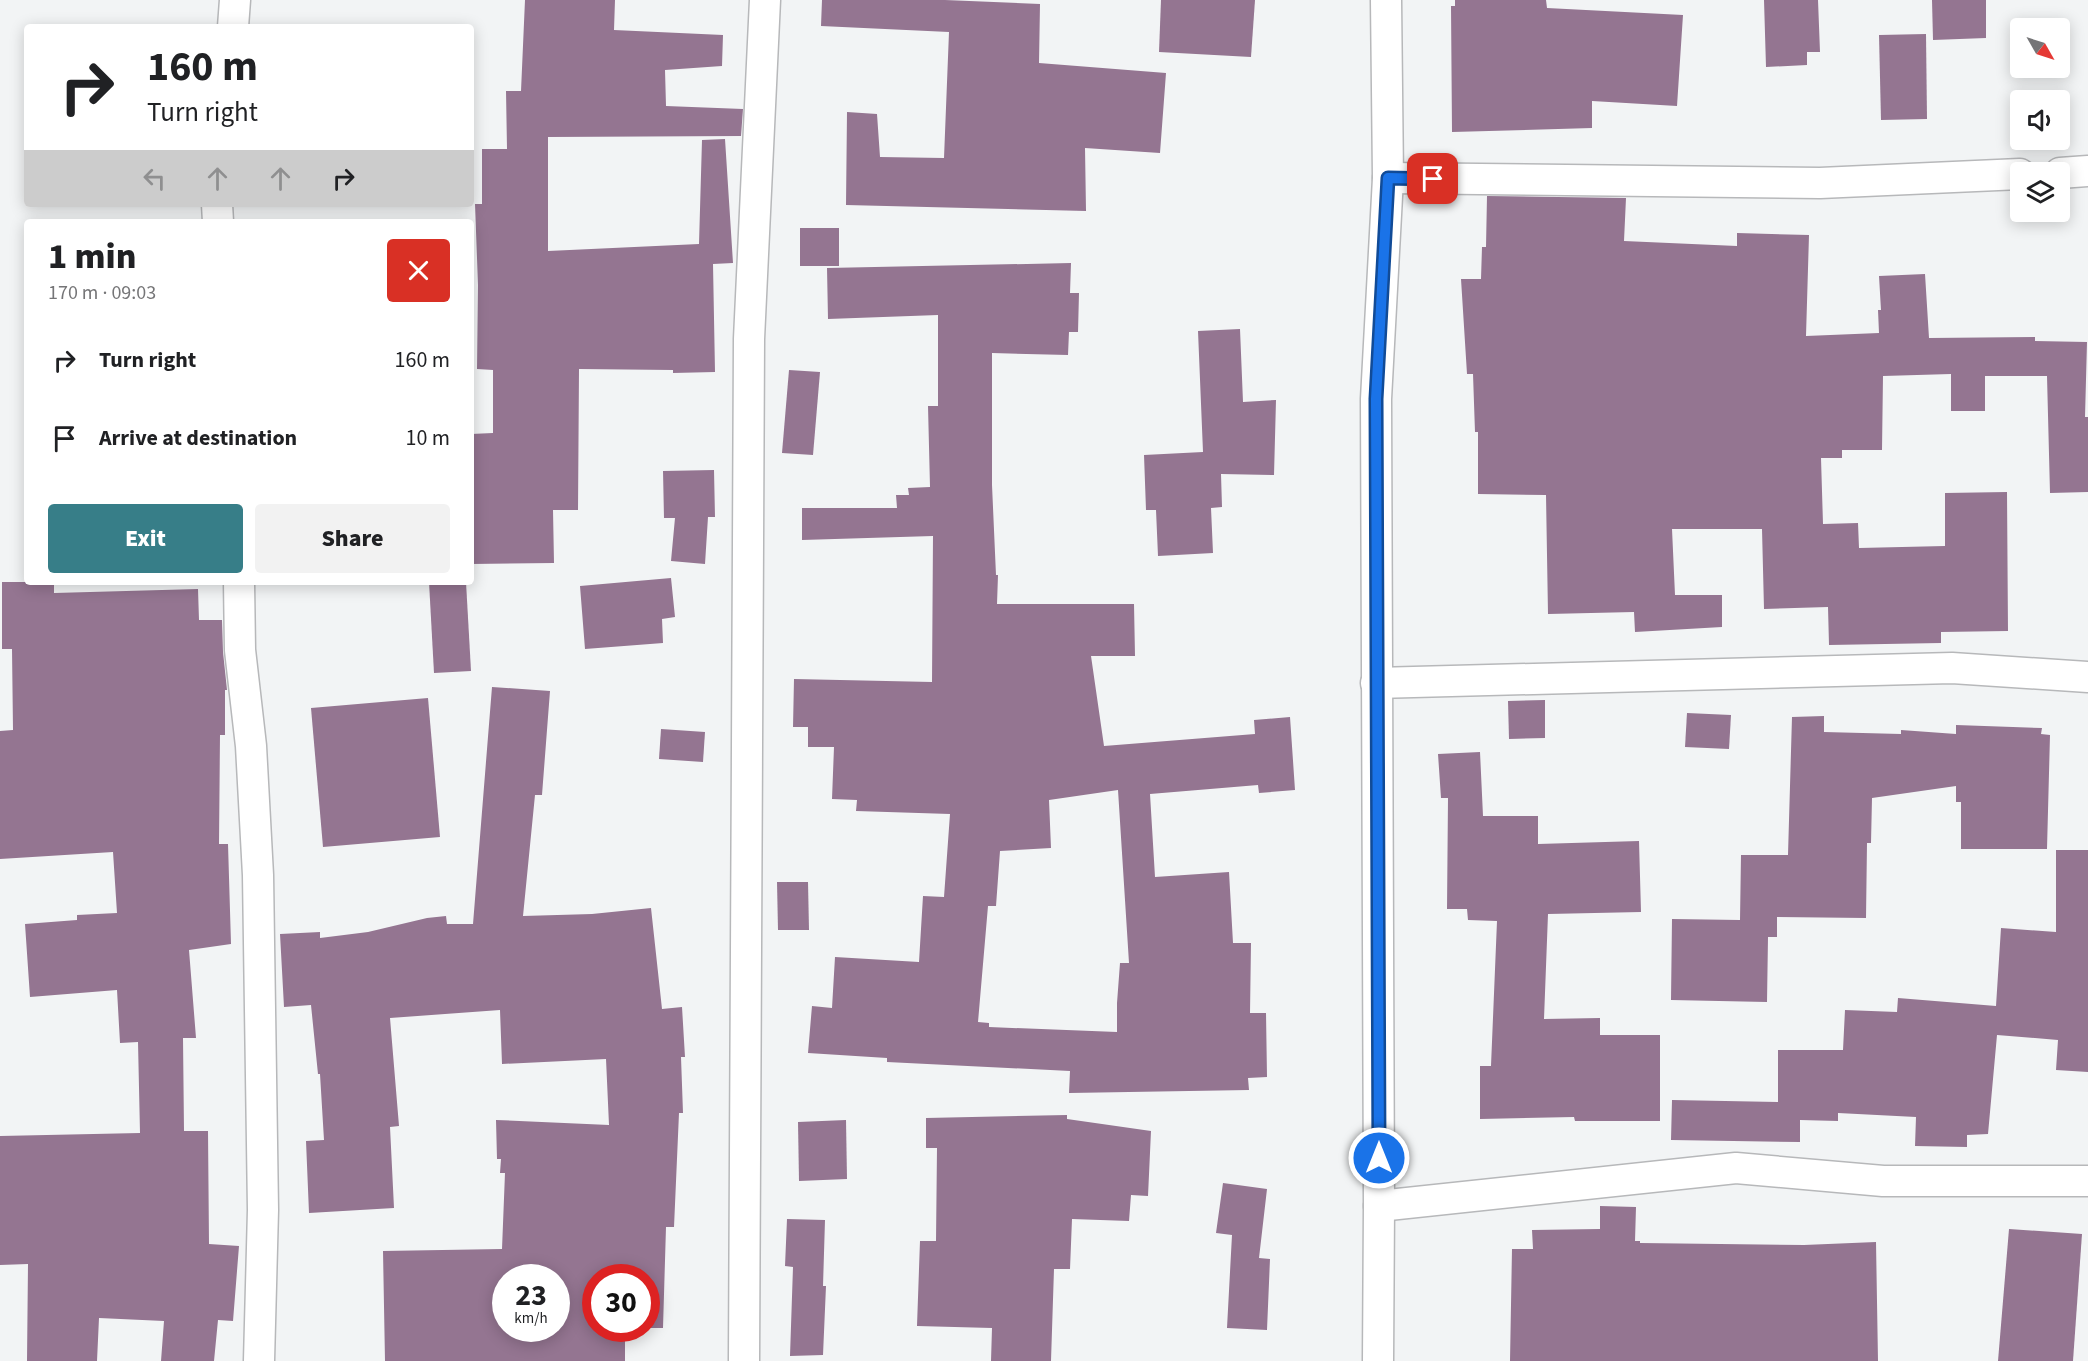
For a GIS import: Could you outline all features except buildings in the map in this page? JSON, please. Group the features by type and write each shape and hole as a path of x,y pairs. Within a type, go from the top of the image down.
{"street":[{"path":"233,24 236,0"},
{"path":"744,1361 749,339 765,0"},
{"path":"1378,1361 1376,399 1388,178 1386,0"},
{"path":"2070,172 2088,171"},
{"path":"1388,178 1820,183 2010,174"},
{"path":"238,585 240,650 251,746 258,875 263,1210 259,1361"},
{"path":"1376,683 1952,668 2088,676"},
{"path":"1379,1206 1736,1168 1883,1181 2088,1181"}],"route":[{"path":"1379,1158 1376,399 1388,178 1433,179"}]}
